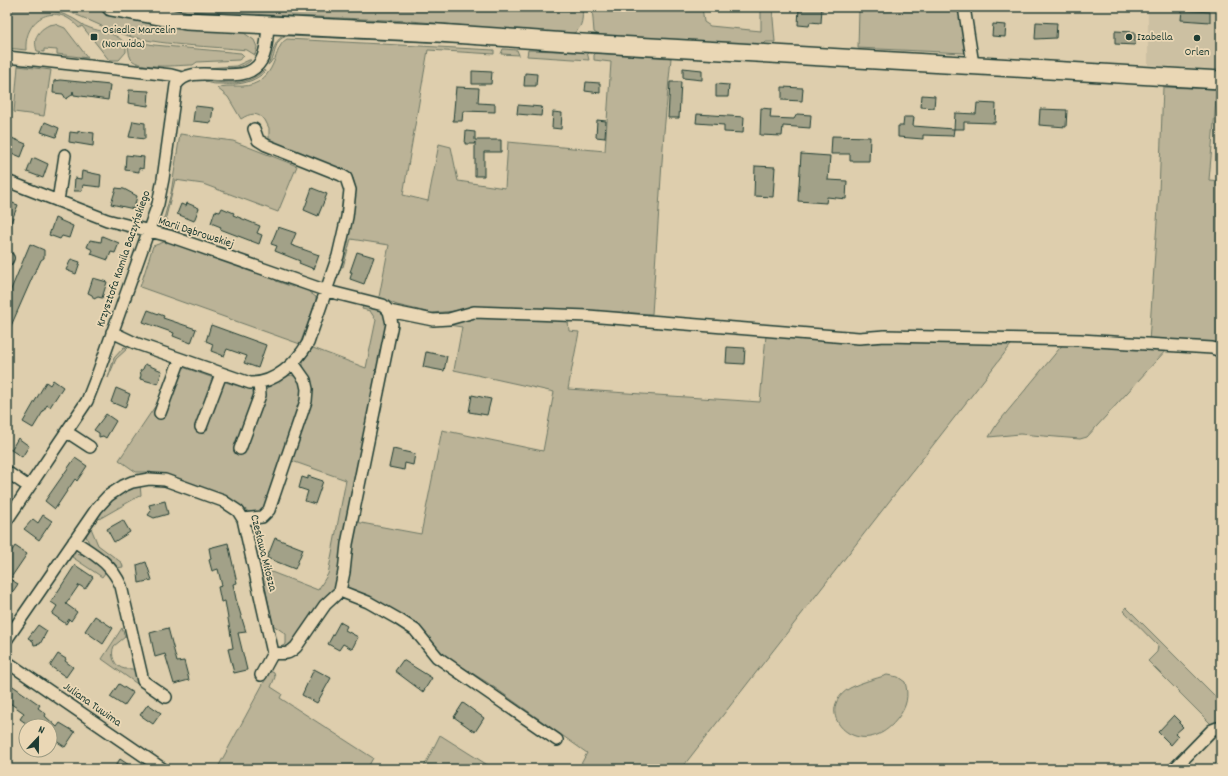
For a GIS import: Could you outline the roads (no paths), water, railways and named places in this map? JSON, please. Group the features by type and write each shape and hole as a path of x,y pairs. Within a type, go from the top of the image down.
{"main road":[{"path":"111,7 186,21 974,64 1221,80"}],"street":[{"path":"964,7 974,64"},
{"path":"7,58 171,75 182,78 189,75 200,74 240,75 251,70 261,62 265,52 268,25"},
{"name":"Krzysztofa Kamila Baczyńskiego","path":"7,520 67,432 92,388 149,232 162,186 175,89 182,78"},
{"path":"112,332 135,343 220,374 250,383 259,383 276,376 293,363 308,343 338,256 347,217 350,197 349,183 341,175 266,145 258,140 254,129"},
{"path":"58,201 65,155"},
{"name":"Marii Dąbrowskiej","path":"7,181 107,220 169,236 327,291 383,305 390,311 433,320 449,319 474,312 588,316 851,337 885,336 1080,340 1212,348 1221,351"},
{"path":"261,675 273,653 291,653 325,605 340,591 347,544 392,324 390,311"},
{"path":"160,413 180,359"},
{"path":"243,519 262,517 269,510 302,414 307,389 305,380 293,363"},
{"path":"201,427 220,374"},
{"path":"240,448 260,395 259,383"},
{"path":"67,432 90,447"},
{"path":"7,472 29,487"},
{"name":"Czesława Miłosza","path":"7,639 74,541 108,496 132,482 149,479 165,480 223,501 238,511 243,519 273,653"},
{"path":"74,541 108,564 116,573 122,586 143,681 166,698"},
{"path":"340,591 368,602 415,630 437,657 557,740"},
{"name":"Juliana Tuwima","path":"7,662 163,769"},
{"path":"1174,769 1212,730 1217,728 1221,730"}],"place":[{"name":"Osiedle Marcelin (Norwida)","path":"94,37"},
{"name":"Izabella","path":"1129,37"},
{"name":"Orlen","path":"1197,38"}]}
